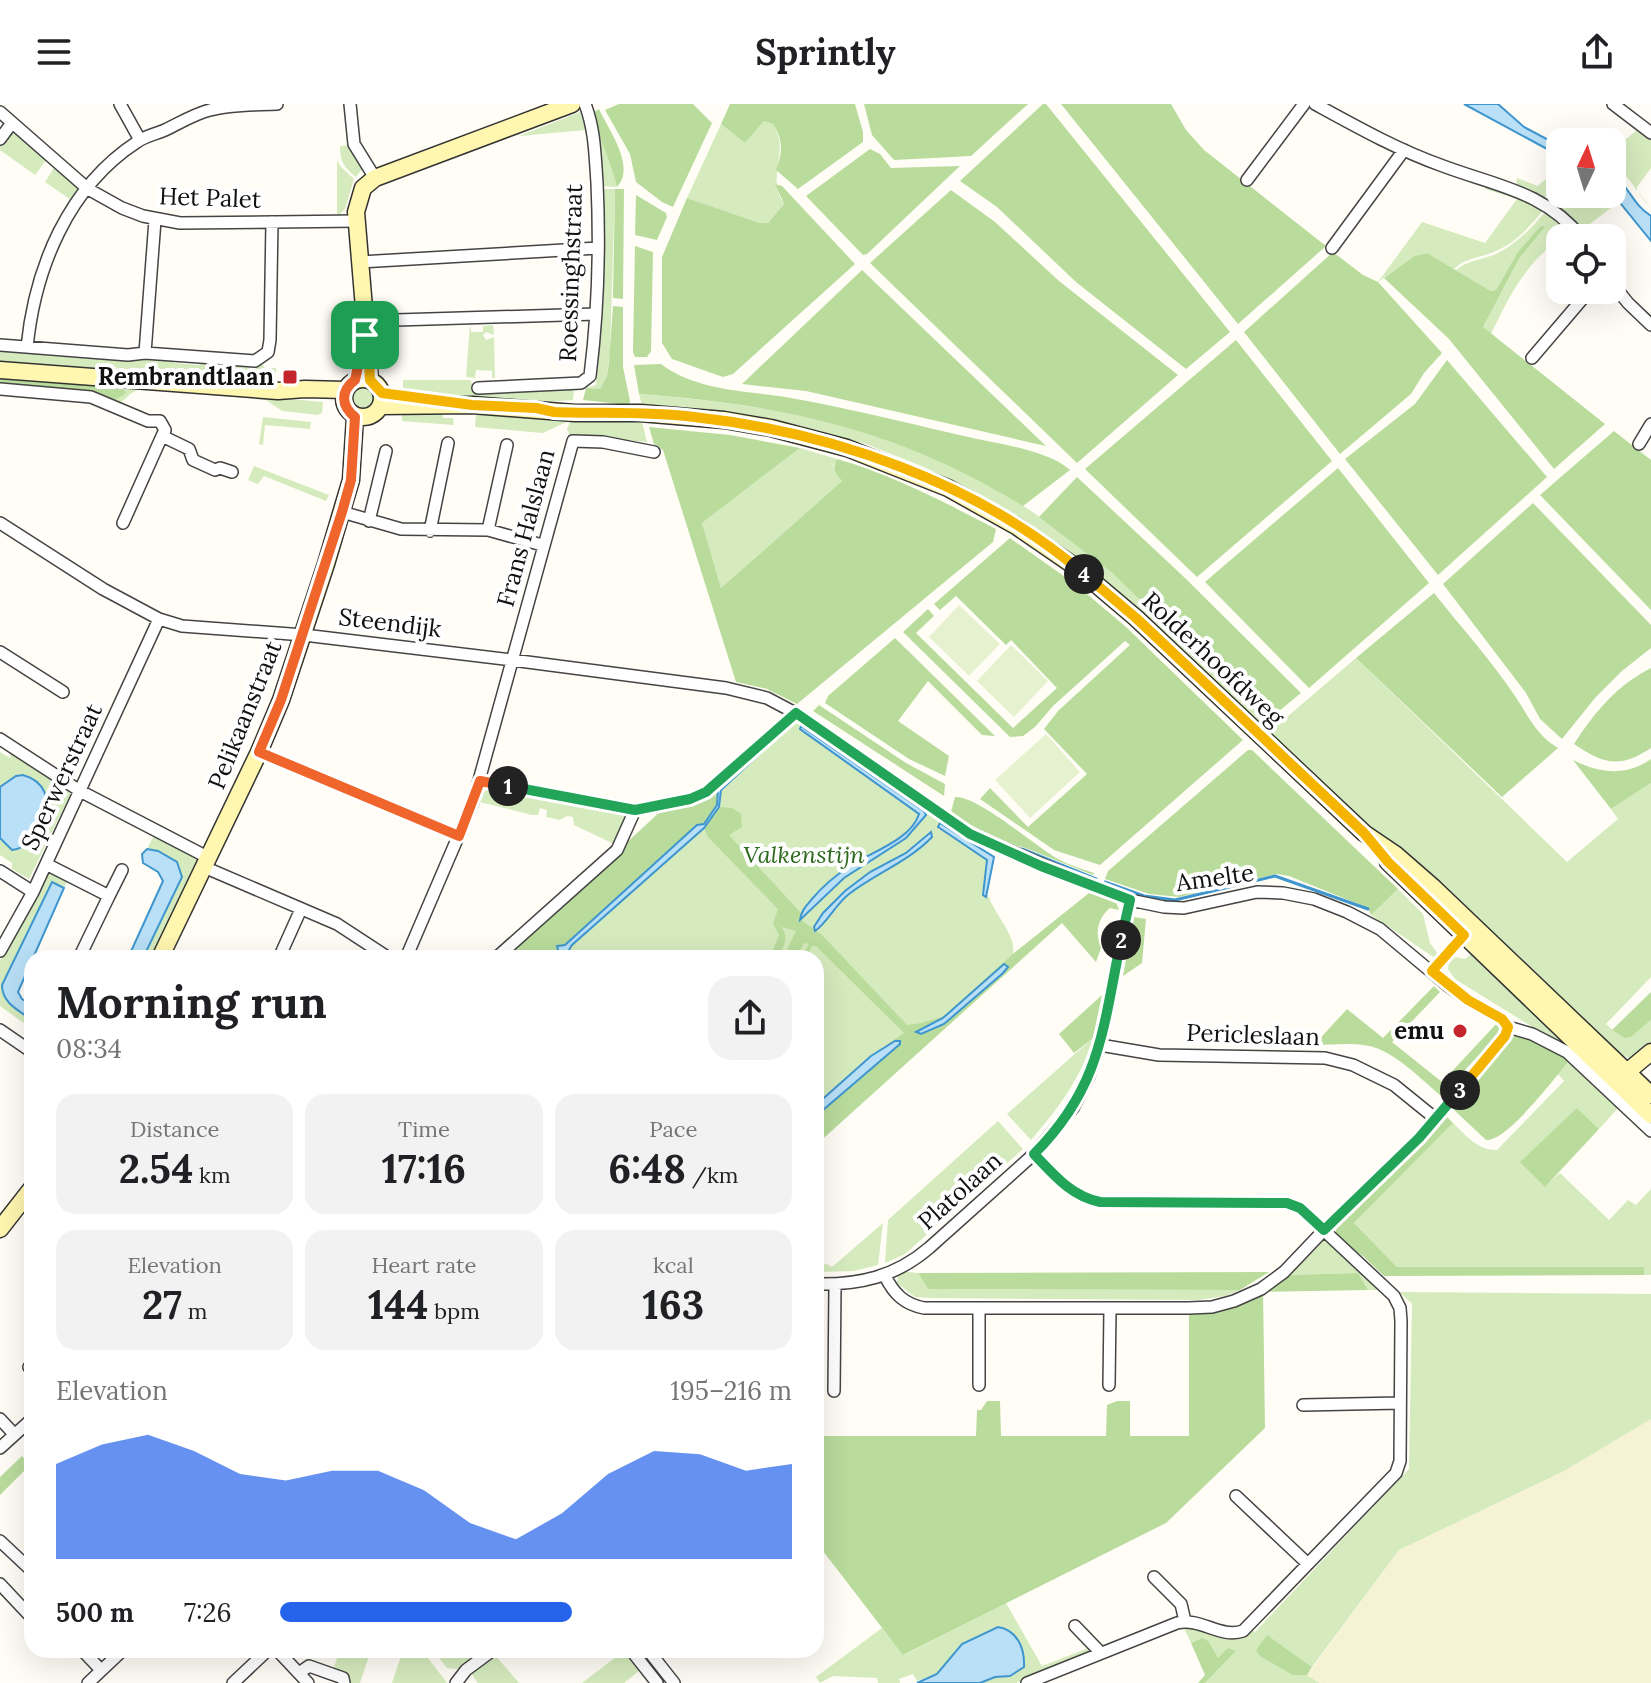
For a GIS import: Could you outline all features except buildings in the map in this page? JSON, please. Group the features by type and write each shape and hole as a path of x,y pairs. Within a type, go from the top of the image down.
{"main road":[{"path":"371,408 346,408 368,344 364,328 357,221 360,194 375,178 572,104"},
{"path":"0,370 278,391 353,388"},
{"path":"353,388 371,408"},
{"name":"Rolderhoofdweg","path":"371,408 472,405 724,420 813,438 882,460 948,488 1047,545 1101,588 1364,833 1395,854 1469,930 1625,1079 1651,1115"},
{"name":"Pelikaanstraat","path":"164,950 281,700 342,512 371,408"},
{"path":"1625,1079 1651,1052"},
{"name":"Rolderhoofdweg","path":"1625,1079 1647,1084"},
{"path":"0,1229 24,1198"}],"street":[{"path":"120,104 140,140"},
{"path":"27,347 35,290 45,260 66,220 113,161 140,140 204,111 232,105 277,104"},
{"path":"350,104 354,144 375,178"},
{"name":"Roessinghstraat","path":"478,388 584,382 590,376 598,248 595,141 585,104"},
{"path":"1247,180 1304,104"},
{"path":"1315,104 1404,150 1532,196 1569,224"},
{"path":"1613,104 1651,133"},
{"name":"Het Palet","path":"0,112 88,189 122,208 155,220 180,223 357,221"},
{"path":"0,139 12,123"},
{"path":"1332,248 1404,150"},
{"path":"145,353 155,220"},
{"path":"0,345 248,361 265,355 270,340 272,222"},
{"path":"360,262 598,248"},
{"path":"1626,300 1651,325"},
{"path":"1532,358 1578,304"},
{"path":"364,328 596,314"},
{"path":"0,389 91,397 148,421 160,421 165,430 123,523"},
{"path":"1639,444 1651,424"},
{"path":"162,436 189,449 193,460 215,470 220,468 232,472"},
{"name":"Frans Halslaan","path":"411,950 480,781 542,545 573,441 603,442 654,452"},
{"path":"430,531 448,443"},
{"path":"488,530 507,445"},
{"path":"369,521 386,451"},
{"path":"342,512 401,529 488,530 542,545"},
{"name":"Steendijk","path":"0,523 103,589 159,619 182,626 304,635 743,690 796,713"},
{"name":"Sperwerstraat","path":"0,951 33,892 159,619"},
{"path":"1,655 63,692"},
{"path":"480,781 635,810 699,796 796,713"},
{"name":"Amelte","path":"796,713 970,834 1041,866 1130,900 1184,908 1257,892 1283,893 1314,899 1347,912 1380,929 1468,1000 1502,1019 1508,1027 1527,1032 1567,1052 1651,1131"},
{"path":"0,739 80,791 207,862 337,924 377,950"},
{"path":"259,752 459,836"},
{"path":"505,950 617,850 635,810"},
{"path":"46,864 109,896"},
{"path":"83,950 122,870"},
{"path":"0,871 33,892"},
{"name":"Platolaan","path":"824,1284 861,1282 885,1276 919,1257 1034,1154 1073,1108 1100,1045 1130,900"},
{"path":"283,950 301,909"},
{"path":"1432,971 1469,930"},
{"path":"885,1276 898,1297 914,1306 979,1309 1200,1308 1234,1301 1261,1289 1284,1272 1436,1119 1505,1036 1508,1027"},
{"path":"0,1030 24,1046"},
{"name":"Pericleslaan","path":"1100,1045 1159,1055 1325,1058 1353,1065 1394,1085 1436,1119"},
{"path":"1027,1683 1185,1621 1226,1633 1243,1631 1396,1473 1400,1461 1401,1321 1398,1302 1300,1208 1287,1203 1100,1202 1087,1199 1061,1182 1034,1154"},
{"path":"834,1391 835,1285"},
{"path":"979,1309 979,1385"},
{"path":"1109,1385 1110,1309"},
{"path":"1303,1405 1400,1403"},
{"path":"0,1419 14,1434"},
{"path":"0,1448 24,1426"},
{"path":"1236,1496 1308,1564"},
{"path":"0,1541 24,1564"},
{"path":"1154,1577 1181,1604 1185,1621"},
{"path":"2,1590 24,1611"},
{"path":"1075,1626 1101,1653"},
{"path":"90,1658 101,1670"},
{"path":"88,1683 114,1658"},
{"path":"233,1683 260,1658"},
{"path":"290,1658 308,1683"},
{"path":"456,1683 482,1658"},
{"path":"637,1658 657,1683"},
{"path":"654,1658 674,1683"},
{"path":"299,1673 309,1666 343,1678 344,1683"}],"shaded area":[{"path":"1651,1419 1651,1683 1321,1683 1307,1675 1399,1550 1564,1471"}],"green space":[{"path":"619,104 693,104 712,123 673,207 636,182 630,154 605,110"},
{"path":"730,104 855,104 863,142 798,189 776,170 781,146 773,124 764,121 745,143 721,124"},
{"path":"864,104 1028,104 971,156 894,160 872,135"},
{"path":"1043,104 1230,332 1186,369 1076,282 997,207 960,181"},
{"path":"1061,104 1171,104 1186,130 1204,150 1326,246 1238,324"},
{"path":"599,109 622,159 624,169 617,187 592,113"},
{"path":"580,112 586,130 519,136"},
{"path":"764,121 773,124 778,135 777,183 784,204 768,223 687,198 721,124 745,143"},
{"path":"1638,129 1651,137 1651,168 1637,191 1626,176 1626,139"},
{"path":"598,133 611,161 617,187 601,186"},
{"path":"11,134 17,134 47,159 35,175 0,150"},
{"path":"350,145 363,168 356,177 341,156 340,146"},
{"path":"870,149 880,154 891,168 960,166 863,255 806,196"},
{"path":"337,160 354,179 345,209 340,214 337,214"},
{"path":"55,166 76,185 78,191 74,202 45,182"},
{"path":"1517,178 1538,186 1546,179 1544,198 1516,186"},
{"path":"775,184 782,186 855,264 733,374 723,377 672,359 662,343 662,257 687,198 768,223 784,204"},
{"path":"1488,185 1545,208 1517,238 1496,251 1454,269 1426,253 1414,256 1378,282 1422,222 1485,243 1517,199 1485,189"},
{"path":"601,189 615,189 610,351 607,376 600,389 586,388 596,385"},
{"path":"615,189 624,189 623,299 613,298"},
{"path":"951,190 995,222 1059,281 1178,375 1077,463 870,263"},
{"path":"636,195 666,213 657,240 635,235"},
{"path":"1556,208 1611,208 1590,224 1573,224"},
{"path":"1548,209 1563,224 1546,224 1546,251 1522,277 1491,334 1483,327 1519,259 1545,227 1517,253 1496,290 1491,291 1456,270 1505,249 1525,234"},
{"path":"1541,226 1545,227 1519,259 1483,327 1605,424 1554,469 1449,339 1384,278 1414,256 1427,253 1491,291 1496,290 1517,253"},
{"path":"635,246 653,252 651,351 647,357 635,357 633,352"},
{"path":"1333,252 1363,275 1378,282 1442,353 1411,394 1340,454 1244,332"},
{"path":"862,270 1046,446 806,391 742,384"},
{"path":"613,306 623,307 623,367 629,405 583,400 586,388 600,389 607,376"},
{"path":"470,323 471,332 483,332 483,326 493,325 494,335 486,332 483,335 486,340 494,337 495,378 492,378 492,371 476,370 475,378 466,377"},
{"path":"1236,340 1332,461 1197,577 1085,469"},
{"path":"16,350 39,352 39,355 109,360 110,357 174,359 174,363 199,365 200,362 261,363 265,368 276,368 276,378 254,382 0,365 0,351 15,353"},
{"path":"1447,360 1547,477 1438,575 1345,459 1415,404"},
{"path":"661,364 677,374 711,386 824,404 1013,446 1051,458 1070,470 1023,506 931,458 838,425 743,405 639,394 634,365"},
{"path":"0,377 120,384 126,393 114,401 81,390 0,384"},
{"path":"403,380 471,380 473,392 571,388 574,391 573,400 532,403 403,392"},
{"path":"120,384 323,402 322,413 282,411 266,400 144,389 134,391 117,403 114,401 125,393"},
{"path":"363,386 371,390 375,398 371,406 363,410 355,406 351,398 355,390"},
{"path":"639,394 727,403 813,418 897,443 978,479 1020,504 1097,561 1170,626 1274,728 1356,658 1567,862 1618,819 1611,809 1651,783 1651,977 1606,1024 1615,1032 1631,1037 1651,1020 1651,1049 1631,1059 1612,1050 1450,897 1259,727 1106,580 1012,514 924,467 866,444 787,424 719,412 642,405"},
{"path":"402,409 425,410 443,415 443,418 453,418 454,425 402,421"},
{"path":"493,411 639,420 647,442 570,435 567,429 571,420 543,433 475,427 476,415"},
{"path":"263,417 311,422 310,429 265,425 263,445 259,444"},
{"path":"649,427 730,435 800,448 702,523 721,588 842,481 834,468 837,459 898,481 996,529 993,542 797,704 767,689 736,682 663,450 654,444"},
{"path":"1614,431 1651,460 1651,610 1540,495"},
{"path":"800,448 837,459 833,466 842,481 721,588 702,523"},
{"path":"254,466 329,495 326,501 264,476 258,484 248,480"},
{"path":"1338,468 1429,583 1309,688 1205,582"},
{"path":"1077,477 1301,693 1267,721 1111,572 1039,517"},
{"path":"1533,503 1651,625 1651,648 1595,698 1562,739 1540,719 1526,693 1443,584"},
{"path":"1010,538 1075,584 1125,626 1243,740 1100,865 1054,850 980,799 990,788 1028,827 1087,774 1044,729 1058,711 1130,645 1125,641 1053,706 1035,727 1023,736 1010,737 903,632 928,609 934,616 916,633 1013,728 1057,688 1011,640 1006,645 956,596 940,610 934,604"},
{"path":"1434,593 1496,670 1538,731 1558,748 1502,797 1356,658"},
{"path":"959,605 1000,644 969,676 929,637"},
{"path":"895,638 995,736 982,735 928,681 898,721 949,756 945,776 909,759 825,703 828,696"},
{"path":"1011,645 1048,681 1014,717 977,681"},
{"path":"1651,668 1651,748 1630,759 1612,761 1594,756 1574,744 1607,701 1627,683"},
{"path":"819,705 906,763 945,784 944,796 813,711"},
{"name":"Valkenstijn","path":"795,721 988,855 986,897 988,895 1007,929 1012,941 1013,960 824,1121 824,950 541,950 782,734 720,788"},
{"path":"1046,734 1080,772 1030,818 995,780"},
{"path":"1248,750 1252,750 1398,889 1371,915 1368,908 1277,874 1179,897 1149,894 1105,879 1108,871"},
{"path":"0,752 10,758 11,753 70,795 29,879 12,869 12,863 0,855"},
{"path":"1651,759 1651,783 1611,809 1573,760 1592,768 1622,771"},
{"path":"721,784 717,805 704,824 697,825 565,945 558,950 511,950 663,809"},
{"path":"491,787 625,813 628,818 614,844 574,825 573,817 560,820 546,817 547,810 540,808 538,815 532,815 480,802 482,793"},
{"path":"955,797 977,804 1058,859 1093,875 1023,847 1008,845 956,817 951,812"},
{"path":"719,807 732,808 741,814 742,827 729,835 801,913 800,919 822,935 907,1025 944,1016 1014,953 1089,893 1116,902 1119,910 1110,908 1100,922 1098,937 1101,948 1096,962 1062,923 824,1138 824,1109 899,1044 895,1041 886,1045 904,1033 824,954 824,950 812,946 806,950 809,944 804,943 800,950 787,950 796,931 781,927 785,935 783,947 773,950 779,935 773,923 778,909 708,837 704,828"},
{"path":"154,835 201,861 157,950 147,950 182,877 158,851 147,849"},
{"path":"52,871 68,880 64,888 52,882 27,950 24,950 24,959 8,1003 24,1014 24,1023 0,1006 0,960 47,874"},
{"path":"1398,889 1423,914 1430,943 1438,954 1435,958 1371,915"},
{"path":"1134,917 1146,919 1142,963 1123,976"},
{"path":"1475,951 1576,1054 1455,979 1448,969 1449,961 1455,957 1465,959"},
{"path":"1434,986 1440,992 1392,1042 1442,1082 1498,1022 1504,1028 1441,1096 1404,1064 1379,1049 1355,1044 1314,1045 1347,1009 1383,1038"},
{"path":"1651,992 1651,1020 1631,1037 1625,1038 1612,1030"},
{"path":"1102,995 1093,1038 1074,1053 1059,1034"},
{"path":"1515,1035 1540,1043 1570,1060 1518,1120 1495,1138 1486,1140 1452,1108"},
{"path":"1093,1038 1068,1092 1031,1140 1007,1114"},
{"path":"1570,1060 1621,1105 1599,1129 1577,1108 1545,1186 1560,1173 1609,1220 1628,1200 1636,1205 1651,1189 1651,1275 1644,1275 1644,1267 1397,1267 1354,1223 1453,1123 1478,1145 1497,1150 1564,1081 1558,1074"},
{"path":"1577,1108 1599,1129 1545,1187 1520,1162"},
{"path":"1446,1116 1453,1123 1354,1223 1397,1267 1644,1267 1644,1275 1384,1276 1336,1236 1336,1225"},
{"path":"998,1121 1023,1149 905,1254 885,1263 888,1220"},
{"path":"883,1223 878,1265 854,1271 824,1272 824,1264 832,1267"},
{"path":"1324,1240 1385,1290 1368,1290 1357,1273 1288,1275"},
{"path":"899,1271 918,1273 928,1289 1240,1290 1226,1296 1198,1300 931,1298 915,1297 897,1283"},
{"path":"1269,1272 1240,1290 928,1289 918,1273"},
{"path":"1358,1273 1368,1290 1263,1292 1265,1428 1166,1523 903,1655 824,1552 824,1436 976,1436 977,1410 981,1410 987,1401 1000,1401 1001,1436 1106,1436 1107,1405 1130,1401 1130,1436 1189,1436 1189,1313 1288,1275"},
{"path":"1400,1292 1651,1294 1651,1419 1564,1471 1399,1550 1312,1667 1266,1635 1298,1674 1307,1675 1320,1683 1205,1683 1236,1651 1218,1658 1202,1638 1191,1643 1183,1626 1251,1629 1255,1632 1409,1469 1412,1304"},
{"path":"22,1456 24,1458 24,1471 0,1495 0,1477"},
{"path":"1006,1603 1042,1666 1091,1647 1091,1652 1016,1683 980,1683 995,1677 1010,1676 991,1629 957,1649 937,1674 917,1681 913,1674 899,1679 900,1683 878,1683 877,1678 833,1676 820,1683 816,1677 882,1628 904,1655"},
{"path":"1267,1635 1312,1667 1307,1675 1293,1675 1260,1656 1256,1650"},
{"path":"1202,1638 1208,1641 1218,1658 1228,1648 1236,1651 1205,1683 1198,1683 1205,1675 1191,1643"},
{"path":"337,1658 368,1658 360,1683 347,1683 333,1670"},
{"path":"400,1658 428,1658 447,1683 392,1683"},
{"path":"439,1658 470,1660 457,1669 447,1668"},
{"path":"491,1658 498,1658 519,1683 478,1683 471,1673"},
{"path":"615,1658 629,1658 639,1671 624,1683 582,1683"}],"water":[{"path":"1464,104 1498,104 1524,127 1546,139 1546,148"},
{"path":"1626,188 1651,216 1651,241 1624,208"},
{"path":"801,726 926,815 906,838 844,878 800,920 806,906 830,881 899,838 915,823 919,814 800,729"},
{"path":"782,733 721,790 719,807 704,828 569,950 558,950 557,946 565,945 697,825 704,824 717,805 718,790"},
{"path":"23,775 37,782 47,804 40,828 32,839 12,850 0,838 0,787"},
{"path":"940,823 994,857 986,897 983,895 987,860 938,827"},
{"path":"931,832 932,837 913,854 849,894 815,931 814,927 823,913 845,891 870,872 906,853"},
{"path":"147,849 158,851 177,862 182,877 147,950 132,950 163,881 158,872 143,863 142,854"},
{"path":"52,882 64,888 37,950 24,950 24,978 18,992 24,1000 24,1014 5,997 2,985"},
{"path":"1004,964 1008,967 1003,973 944,1024 921,1034 916,1032 943,1018"},
{"path":"900,1041 824,1109 824,1098 871,1056"},
{"path":"998,1627 1015,1636 1023,1653 1024,1667 1010,1676 995,1677 980,1683 917,1683 937,1674 962,1644"}],"waterway":[{"path":"1022,849 1096,879"},
{"path":"1105,882 1144,896 1175,900 1275,876 1368,909"}],"place":[{"name":"Rembrandtlaan","path":"290,377"},
{"name":"emu","path":"1460,1031"}],"route":[{"path":"365,335 370,380 382,393 554,412 691,416 771,428 882,460 948,488 1047,545 1136,618 1364,833 1388,862 1464,935 1432,971 1468,1000 1506,1022 1505,1036 1419,1138 1324,1230 1300,1208 1287,1203 1100,1202 1075,1194 1034,1154 1073,1108 1095,1062 1130,900 1041,866 970,834 796,713 699,796 635,810 480,781 459,836 259,752 304,635 351,480 355,417 346,408 343,396 355,380 365,335"}]}
